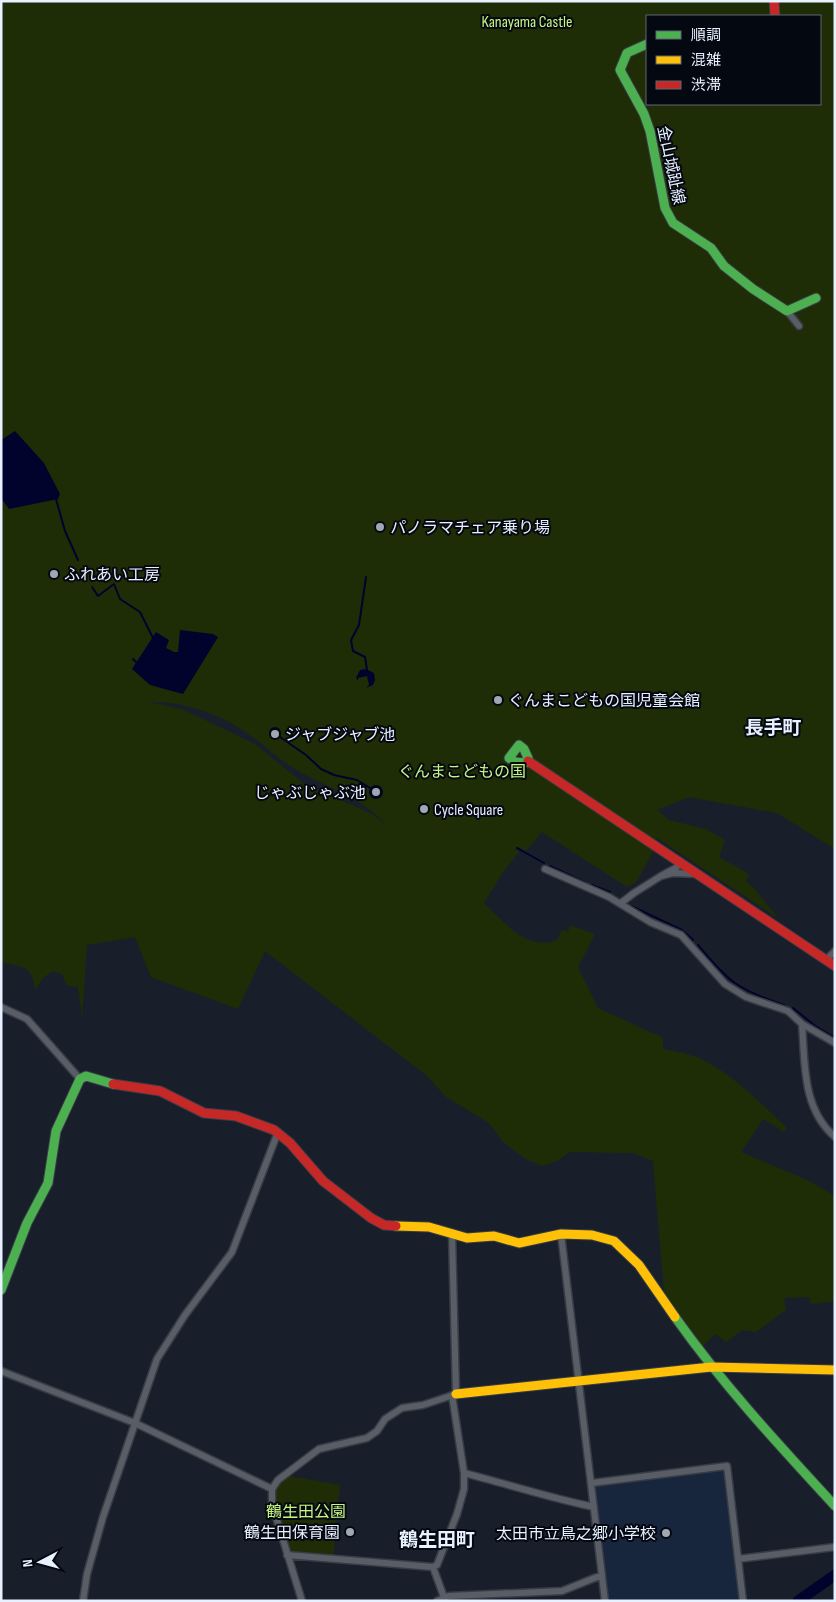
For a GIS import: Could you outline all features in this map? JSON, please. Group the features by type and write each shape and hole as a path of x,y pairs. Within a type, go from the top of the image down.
{"street":[{"path":"774,1 775,15"},
{"name":"金山城趾線","path":"646,44 627,53 620,70 644,114 650,130 667,214 673,223 711,248 724,266 736,276 788,311"},
{"path":"800,326 788,311 808,300 816,298"},
{"path":"528,760 835,966"},
{"path":"621,903 676,868 680,862"},
{"path":"545,869 621,903 650,922 685,938 721,980 738,993 788,1011 802,1024 835,1043"},
{"path":"662,876 680,873 698,874"},
{"path":"826,960 835,951"},
{"path":"1,1007 27,1019 80,1079"},
{"path":"802,1024 809,1096 824,1127 835,1137"},
{"path":"1,1290 27,1223 48,1183 56,1131 80,1079 86,1076 118,1085 160,1091 204,1113 241,1117 278,1132 323,1181 380,1223 388,1226 434,1228 467,1238 494,1236 520,1243 561,1234 603,1237 621,1245 655,1286 711,1367 835,1506"},
{"path":"83,1601 92,1556 103,1516 157,1359 186,1315 232,1252 278,1132"},
{"path":"287,1555 433,1568 441,1561 464,1489 464,1473 454,1395 452,1233"},
{"path":"561,1234 605,1601"},
{"path":"302,1601 272,1504 272,1488 283,1475 320,1449 367,1438 377,1432 385,1419 402,1408 423,1405 454,1395 711,1367 835,1370"},
{"path":"1,1371 135,1423 272,1488"},
{"path":"592,1483 727,1466 743,1601"},
{"path":"464,1473 549,1498 594,1507"},
{"path":"738,1559 835,1546"},
{"path":"433,1568 444,1599"},
{"path":"437,1601 562,1591 602,1574"}],"shaded area":[{"path":"15,431 44,463 60,494 58,499 9,509 1,498 1,440"},
{"path":"180,630 213,634 218,637 183,694 150,685 132,669 156,632 169,640 166,648 178,652"},
{"path":"366,669 374,673 375,680 373,685 366,688 369,685 367,676 358,678 358,681 356,678 360,670"},
{"name":"ジャブジャブ池","path":"275,727 281,733 275,739 269,733"},
{"name":"じゃぶじゃぶ池","path":"376,785 381,787 383,792 381,797 376,799 371,797 369,792 371,787"},
{"name":"太田市立鳥之郷小学校","path":"727,1466 745,1601 605,1601 592,1483"}],"green space":[{"path":"1,1 835,1 835,849 777,813 689,797 657,810 669,820 706,829 725,840 719,857 749,874 746,881 779,919 657,838 650,848 654,850 637,881 627,887 542,832 526,851 517,846 515,849 519,852 503,872 484,903 517,934 536,942 546,943 557,940 562,930 568,932 570,925 595,934 578,967 598,1008 663,1038 663,1049 695,1057 716,1067 748,1092 787,1128 784,1132 763,1119 741,1152 807,1180 835,1196 835,1301 811,1304 809,1297 784,1298 786,1310 756,1332 742,1330 726,1342 715,1334 702,1347 664,1291 653,1161 633,1153 570,1152 557,1161 543,1166 527,1160 503,1142 489,1123 446,1097 427,1076 265,951 238,1009 151,977 135,937 87,945 82,1017 78,987 66,985 62,974 53,971 44,977 35,990 29,971 20,966 1,962","holes":["148,702 162,702 202,710 228,721 291,766 345,794 367,808 387,826 372,814 303,783 255,744 182,709"]},
{"name":"鶴生田公園","path":"283,1475 340,1485 333,1559 287,1555 272,1492"}],"waterway":[{"path":"56,499 65,531 78,560"},
{"path":"366,577 359,625 351,640 353,651 365,657 367,670"},
{"path":"92,587 98,596 114,584 120,599 140,612 153,638"},
{"path":"133,659 136,662"},
{"path":"280,737 306,755 321,769 334,775 357,780 370,788"},
{"path":"517,848 544,863"},
{"path":"550,866 586,883"},
{"path":"592,885 610,892"},
{"path":"631,906 682,930 693,940"},
{"path":"698,945 718,968 735,983 784,1005"},
{"path":"793,1008 814,1025 835,1038"},
{"path":"798,1601 835,1575"}],"traffic: fast":[{"path":"646,44 627,53 620,70 644,114 650,131 665,208 673,223 711,248 724,266 753,289 787,311 816,298"},
{"path":"519,745 524,749 528,758 525,763 515,762 509,758 519,745"},
{"path":"1,1290 27,1223 48,1183 56,1131 80,1079 86,1076 113,1084"},
{"path":"675,1317 732,1391 835,1506"}],"traffic: slow":[{"path":"396,1226 429,1227 467,1238 494,1236 519,1243 561,1234 592,1235 614,1241 639,1265 675,1317"},
{"path":"456,1394 711,1367 835,1370"}],"traffic: jam":[{"path":"774,1 775,15"},
{"path":"528,761 835,966"},
{"path":"113,1084 160,1091 204,1113 236,1116 274,1130 290,1143 323,1181 371,1218 384,1225 396,1226"}],"place":[{"name":"パノラマチェア乗り場","path":"380,527"},
{"name":"ふれあい工房","path":"54,574"},
{"name":"ぐんまこどもの国児童会館","path":"498,700"},
{"name":"ジャブジャブ池","path":"275,734"},
{"name":"じゃぶじゃぶ池","path":"376,792"},
{"name":"Cycle Square","path":"424,809"},
{"name":"鶴生田保育園","path":"350,1532"},
{"name":"太田市立鳥之郷小学校","path":"666,1533"}],"district":[{"name":"長手町","path":"773,727"},
{"name":"鶴生田町","path":"437,1539"}],"park label":[{"name":"Kanayama Castle","path":"527,21"},
{"name":"ぐんまこどもの国","path":"462,771"}]}
